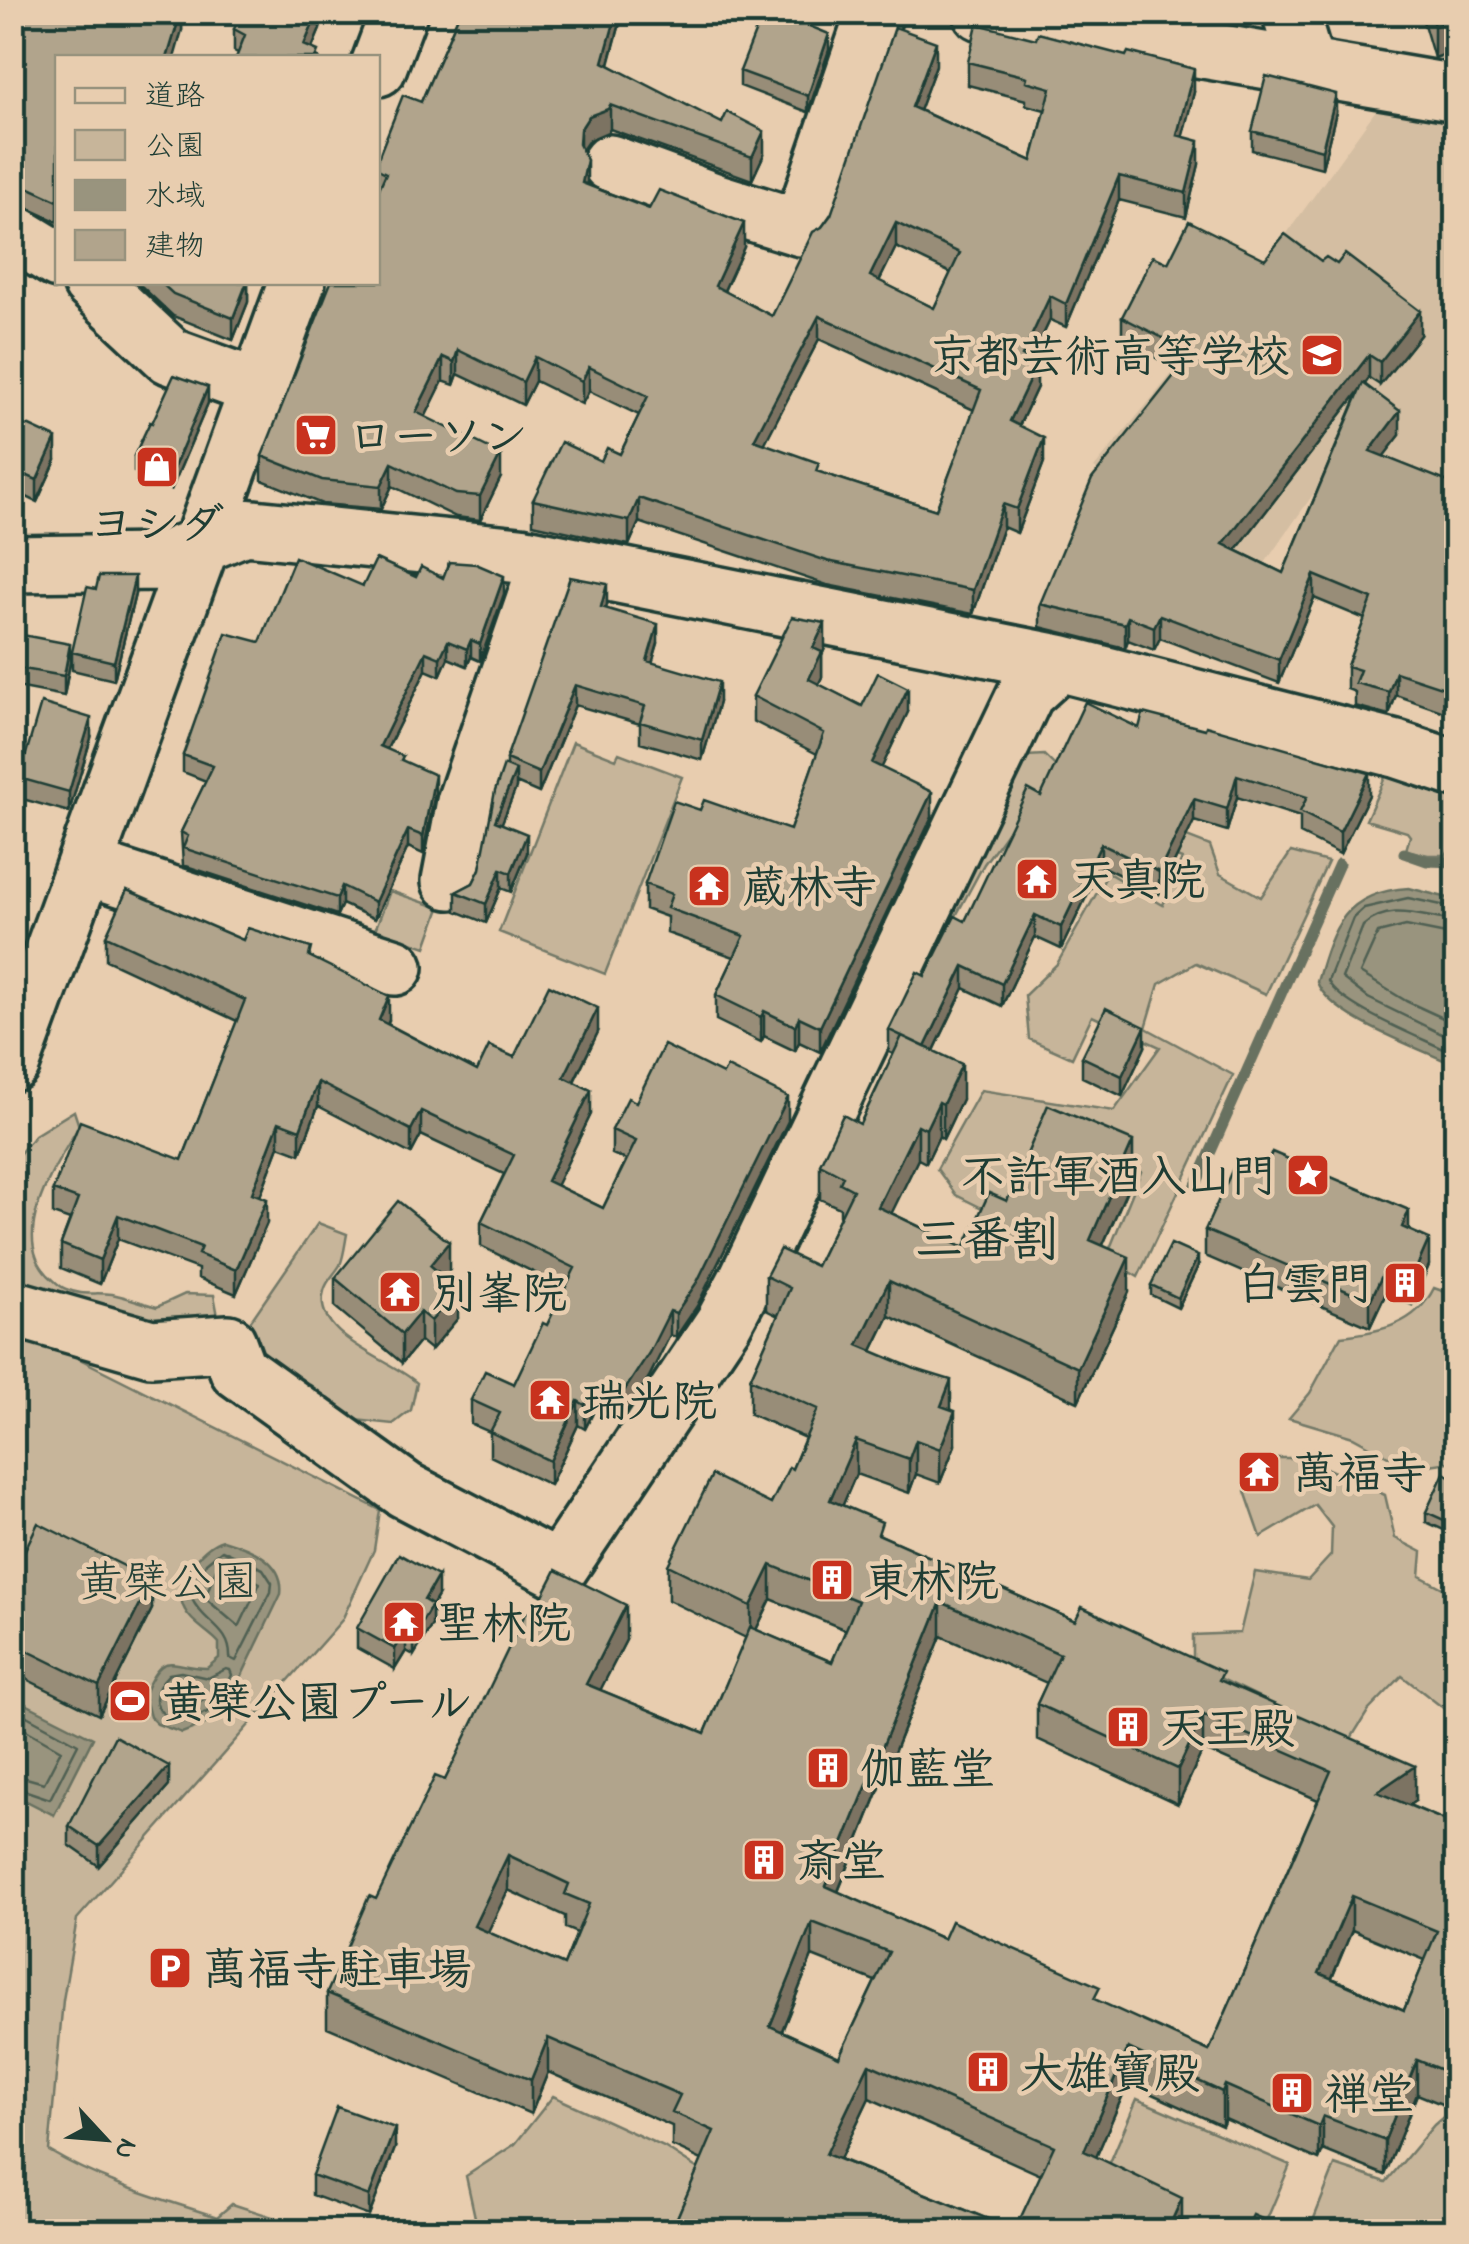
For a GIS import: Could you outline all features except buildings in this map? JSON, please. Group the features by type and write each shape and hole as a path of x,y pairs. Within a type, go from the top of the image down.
{"street":[{"path":"380,63 399,12"},
{"path":"610,162 801,228 876,12"},
{"path":"981,12 1168,27 1306,66 1456,93"},
{"path":"1290,12 1306,66"},
{"path":"12,232 55,258"},
{"path":"94,285 170,356 258,388"},
{"path":"12,1064 296,285"},
{"path":"12,564 160,562 244,527 520,555 1060,663 1396,749 1456,769"},
{"path":"450,881 465,802 548,561"},
{"path":"12,1308 152,1348 228,1343 238,1370 405,1490 558,1570 724,1322 1026,693 1060,663"},
{"path":"84,866 395,966"}],"shaded area":[{"name":"京都芸術高等学校","path":"1381,103 1456,118 1456,498 1383,509 1319,486 1258,573 1160,506 1094,468 1280,243"}],"green space":[{"path":"573,742 616,759 619,753 682,777 605,974 499,932"},
{"path":"1044,755 1101,799 1210,846 1220,874 1261,897 1291,852 1328,862 1266,994 1196,963 1159,984 1146,1028 1233,1075 1138,1277 1106,1258 1141,1172 1046,1136 1002,1218 956,1195 937,1169 981,1090 1114,1111 1160,1047 1092,1016 1072,1058 1029,1039 1025,995 1057,964 1108,873 1163,905 1182,859 1029,802 984,864 930,964 914,963 1009,757"},
{"path":"1390,766 1456,793 1456,836 1446,855 1406,850 1410,836 1407,832 1366,820"},
{"path":"390,891 440,908 426,947 375,930"},
{"path":"74,1111 79,1126 49,1179 34,1220 37,1258 58,1285 78,1292 112,1294 157,1307 185,1294 214,1295 218,1316 206,1336 13,1293 12,1163 35,1135"},
{"path":"318,1223 347,1234 340,1265 324,1291 323,1307 329,1321 356,1345 417,1383 411,1410 393,1424 355,1420 258,1356 250,1322"},
{"path":"1434,1288 1456,1296 1456,1461 1410,1468 1353,1437 1289,1418 1310,1393 1341,1336 1382,1329 1407,1318"},
{"name":"黄檗公園","path":"12,1325 380,1510 374,1550 342,1620 77,1919 63,2000 49,2151 110,2180 217,2217 232,2204 316,2231 13,2231"},
{"path":"1271,1458 1304,1458 1385,1495 1395,1538 1422,1552 1420,1576 1456,1595 1456,1718 1402,1676 1368,1711 1345,1748 1272,1728 1259,1697 1193,1665 1193,1635 1240,1633 1255,1572 1308,1580 1331,1555 1332,1527 1315,1505 1261,1537 1245,1491"},
{"path":"553,2096 664,2147 698,2169 673,2232 478,2231 466,2176 515,2144"},
{"path":"1137,2099 1290,2165 1262,2231 1194,2231 1195,2225 1100,2186"},
{"path":"1456,2106 1456,2231 1309,2231 1335,2165 1386,2182 1434,2125"}],"water":[{"path":"1409,888 1456,900 1456,1066 1358,1020 1340,1008 1317,982 1329,944 1345,915 1370,896"},
{"path":"223,1540 254,1552 272,1565 281,1583 281,1594 224,1713 182,1733 157,1724 150,1717 144,1694 163,1665 207,1668 219,1658 219,1643 188,1615 182,1590 197,1558"},
{"path":"12,1697 93,1738 54,1815 13,1794"}],"waterway":[{"path":"1404,853 1427,861 1456,862"},
{"path":"1195,1187 1339,864"}],"place":[{"name":"京都芸術高等学校","path":"1322,355"},
{"name":"ローソン","path":"316,435"},
{"name":"ヨシダ","path":"157,467"},
{"name":"天真院","path":"1037,879"},
{"name":"蔵林寺","path":"709,886"},
{"name":"不許軍酒入山門","path":"1308,1175"},
{"name":"白雲門","path":"1405,1283"},
{"name":"別峯院","path":"400,1292"},
{"name":"瑞光院","path":"550,1400"},
{"name":"萬福寺","path":"1259,1472"},
{"name":"東林院","path":"832,1580"},
{"name":"聖林院","path":"404,1622"},
{"name":"黄檗公園プール","path":"130,1701"},
{"name":"天王殿","path":"1128,1727"},
{"name":"伽藍堂","path":"828,1768"},
{"name":"斎堂","path":"764,1860"},
{"name":"萬福寺駐車場","path":"170,1968"},
{"name":"大雄寶殿","path":"988,2072"},
{"name":"禅堂","path":"1292,2093"}],"district":[{"name":"三番割","path":"987,1238"}]}
